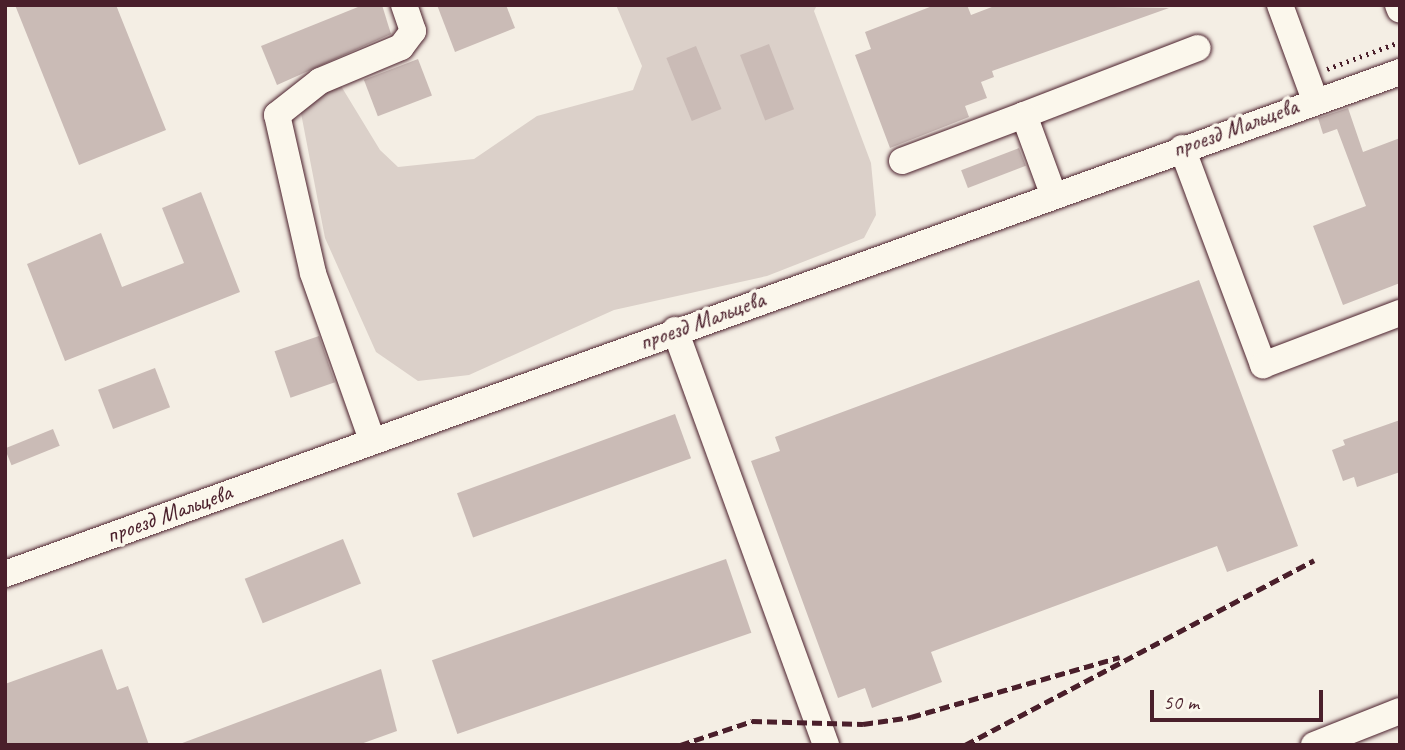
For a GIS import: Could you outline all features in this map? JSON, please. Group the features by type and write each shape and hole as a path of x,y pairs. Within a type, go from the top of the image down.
{"street":[{"path":"372,440 313,273 277,115 320,81 401,47 413,31 404,5"},
{"path":"1280,5 1311,88"},
{"path":"902,162 1198,48"},
{"name":"проезд Мальцева","path":"5,574 1182,148 1311,88 1400,72"},
{"path":"1024,116 1053,194"},
{"path":"1182,148 1263,365 1400,313"},
{"path":"675,330 825,745"},
{"path":"1314,745 1400,711"}],"path":[{"path":"1311,88 1400,43"}],"shaded area":[{"path":"616,5 817,5 814,11 871,163 876,215 864,238 767,276 614,310 469,375 418,381 376,352 325,238 300,108 338,81 380,150 398,167 474,159 537,116 633,90 642,66"}],"building":[{"path":"15,5 116,5 166,130 79,165"},
{"path":"363,5 382,5 391,34 277,85 261,46"},
{"path":"437,5 506,5 515,28 455,52"},
{"path":"935,5 967,5 971,15 997,5 1169,8 992,71 994,77 981,82 987,98 965,106 969,117 890,148 855,55 871,49 865,32"},
{"path":"769,44 794,109 765,120 740,55"},
{"path":"696,46 721,109 692,121 666,58"},
{"path":"418,59 432,95 378,116 364,80"},
{"path":"1348,108 1363,152 1400,138 1400,283 1343,305 1313,226 1366,206 1337,129 1323,134 1318,118"},
{"path":"1019,148 1026,166 968,188 961,170"},
{"path":"201,192 240,292 65,361 27,264 101,233 122,287 184,263 162,208"},
{"path":"1199,280 1298,546 1227,572 1217,546 931,652 942,682 872,708 865,688 838,698 751,461 780,451 775,437"},
{"path":"319,336 335,382 291,398 275,351"},
{"path":"155,368 170,407 113,429 98,390"},
{"path":"675,414 691,458 473,538 457,493"},
{"path":"1400,420 1400,472 1357,487 1354,477 1343,481 1332,450 1345,445 1343,440"},
{"path":"53,429 60,446 12,465 5,448"},
{"path":"343,539 361,584 263,623 245,579"},
{"path":"726,559 751,633 457,734 432,660"},
{"path":"102,649 117,690 128,686 149,745 5,745 5,684"},
{"path":"381,669 397,731 358,745 177,745"}],"railway":[{"path":"965,745 1314,560"},
{"path":"680,745 752,721 863,724 911,717 1120,657"}]}
